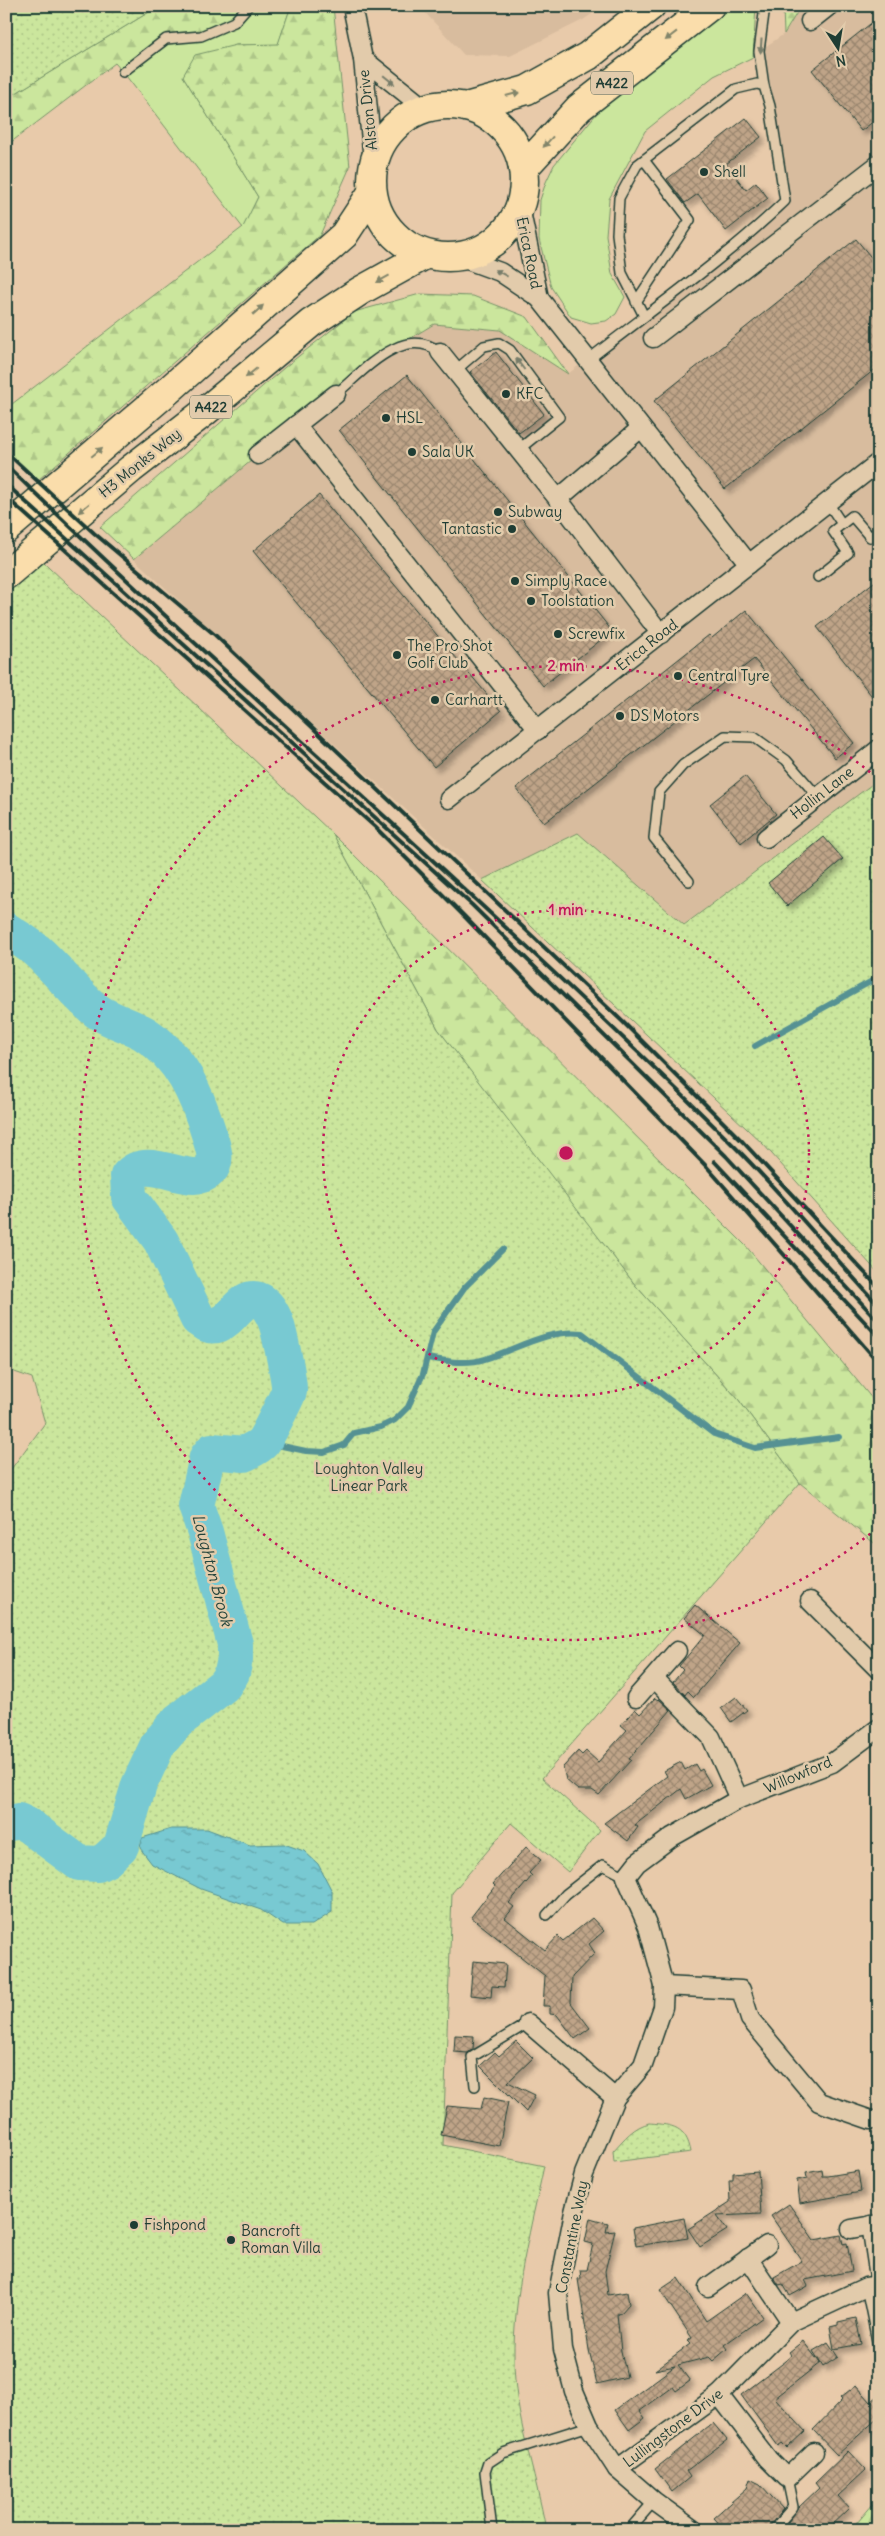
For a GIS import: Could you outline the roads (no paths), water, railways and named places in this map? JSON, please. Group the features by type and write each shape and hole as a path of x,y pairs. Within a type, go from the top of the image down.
{"main road":[{"name":"A422","path":"466,107 527,90 588,56 652,6"},
{"name":"A422","path":"523,169 579,108 710,6"},
{"path":"449,105 466,107 489,117 506,131 519,154 523,169 524,184 520,207 507,230 493,244 459,257 444,258 426,255 408,247 382,222 372,194 370,180 373,161 382,141 393,128 424,108 449,105"},
{"name":"A422","path":"6,529 170,389 344,235 372,194"},
{"name":"H3 Monks Way","path":"6,575 131,469 202,414 311,323 360,291 426,255"}],"street":[{"name":"Alston Drive","path":"352,6 363,59 373,161"},
{"path":"810,21 829,6"},
{"name":"Alston Drive","path":"363,59 424,108"},
{"path":"653,338 879,164"},
{"name":"Erica Road","path":"520,207 539,298"},
{"name":"Erica Road","path":"459,257 500,272 539,298 749,564"},
{"path":"440,352 558,499 661,634"},
{"path":"258,455 336,394"},
{"path":"296,425 538,730"},
{"path":"558,499 641,428"},
{"name":"Erica Road","path":"449,799 879,462"},
{"name":"Hollin Lane","path":"766,838 879,749"},
{"path":"810,1601 879,1670"},
{"path":"636,1698 655,1679 677,1651"},
{"path":"655,1679 711,1737 739,1800"},
{"name":"Willowford","path":"626,1877 637,1863 672,1837 739,1800 832,1763 879,1728"},
{"name":"Constantine Way","path":"626,1877 648,1927 664,1986 663,2007 643,2065 615,2098 584,2174 574,2212 558,2293 563,2349 574,2391 589,2426 617,2469 694,2530"},
{"path":"664,1986 741,1990 750,2019 819,2102 871,2120 879,2120"},
{"path":"528,2023 615,2098"},
{"path":"851,2229 875,2225 874,2283"},
{"path":"708,2286 768,2246"},
{"path":"748,2258 792,2322"},
{"name":"Lullingstone Drive","path":"617,2469 719,2395 792,2322 874,2283"},
{"path":"719,2395 768,2459 787,2478 814,2452"}],"lane":[{"path":"122,72 166,39 201,36 234,22 248,6"},
{"path":"588,360 764,222 785,201 759,51 765,6"},
{"path":"644,316 622,274 617,234 620,198 637,165 736,89 757,84 764,86"},
{"path":"636,302 690,220 644,160"},
{"path":"336,394 391,350 406,343 419,342 431,345 440,352"},
{"path":"456,370 484,346 499,343 510,350 559,417 518,450"},
{"path":"828,502 842,524"},
{"path":"818,577 848,552 833,532 852,516 870,537 879,531"},
{"path":"689,881 654,838 659,792 683,765 725,736 754,737 786,760 818,797"},
{"path":"547,1916 566,1894 603,1865 626,1877"},
{"path":"475,2086 472,2057 528,2023"},
{"path":"874,2283 879,2351"},
{"path":"492,2530 485,2472 488,2463 503,2452 589,2426"},
{"path":"773,2530 793,2507 787,2478"},
{"path":"629,2530 654,2500"}],"water":[{"path":"171,1829 207,1829 250,1845 284,1844 304,1851 318,1864 332,1891 332,1912 312,1925 283,1925 261,1910 201,1889 152,1864 140,1848 142,1838"}],"waterway":[{"name":"Loughton Brook","path":"6,930 38,952 97,1011 108,1018 145,1034 158,1043 178,1065 193,1091 204,1119 214,1152 213,1166 202,1175 193,1176 158,1169 147,1168 137,1170 128,1176 129,1197 161,1241 198,1319 208,1325 217,1325 243,1303 250,1300 262,1301 267,1306 275,1320 279,1334 289,1386 289,1391 281,1408 259,1446 244,1454 212,1451 207,1457 196,1506 205,1532 235,1644 235,1659 232,1673 224,1685 178,1721 158,1744 139,1785 121,1846 106,1860 98,1864 79,1863 29,1826 19,1821 6,1824"},
{"path":"755,1046 879,977"},
{"path":"263,1442 306,1451 324,1452 344,1445 354,1433 381,1427 395,1420 408,1407 423,1374 433,1332 464,1288 503,1249"},
{"path":"427,1358 456,1362 478,1361 545,1337 557,1334 582,1333 714,1434 755,1448 839,1437"}],"railway":[{"path":"6,452 94,533 215,635 623,1022 743,1142 879,1288"},
{"path":"6,465 96,551 647,1060 755,1167 879,1306"},
{"path":"6,484 472,905 726,1156 879,1322"},
{"path":"6,497 375,827 465,917 707,1167 879,1363"},
{"path":"714,1161 879,1337"}],"place":[{"name":"Shell","path":"704,172"},
{"name":"KFC","path":"506,394"},
{"name":"HSL","path":"386,418"},
{"name":"Sala UK","path":"412,452"},
{"name":"Subway","path":"498,512"},
{"name":"Tantastic","path":"512,529"},
{"name":"Simply Race","path":"515,581"},
{"name":"Toolstation","path":"531,601"},
{"name":"Screwfix","path":"558,634"},
{"name":"The Pro Shot Golf Club","path":"397,655"},
{"name":"Central Tyre","path":"678,676"},
{"name":"Carhartt","path":"435,700"},
{"name":"DS Motors","path":"620,716"},
{"name":"Fishpond","path":"134,2225"},
{"name":"Bancroft Roman Villa","path":"231,2240"}],"park label":[{"name":"Loughton Valley Linear Park","path":"369,1478"}]}
